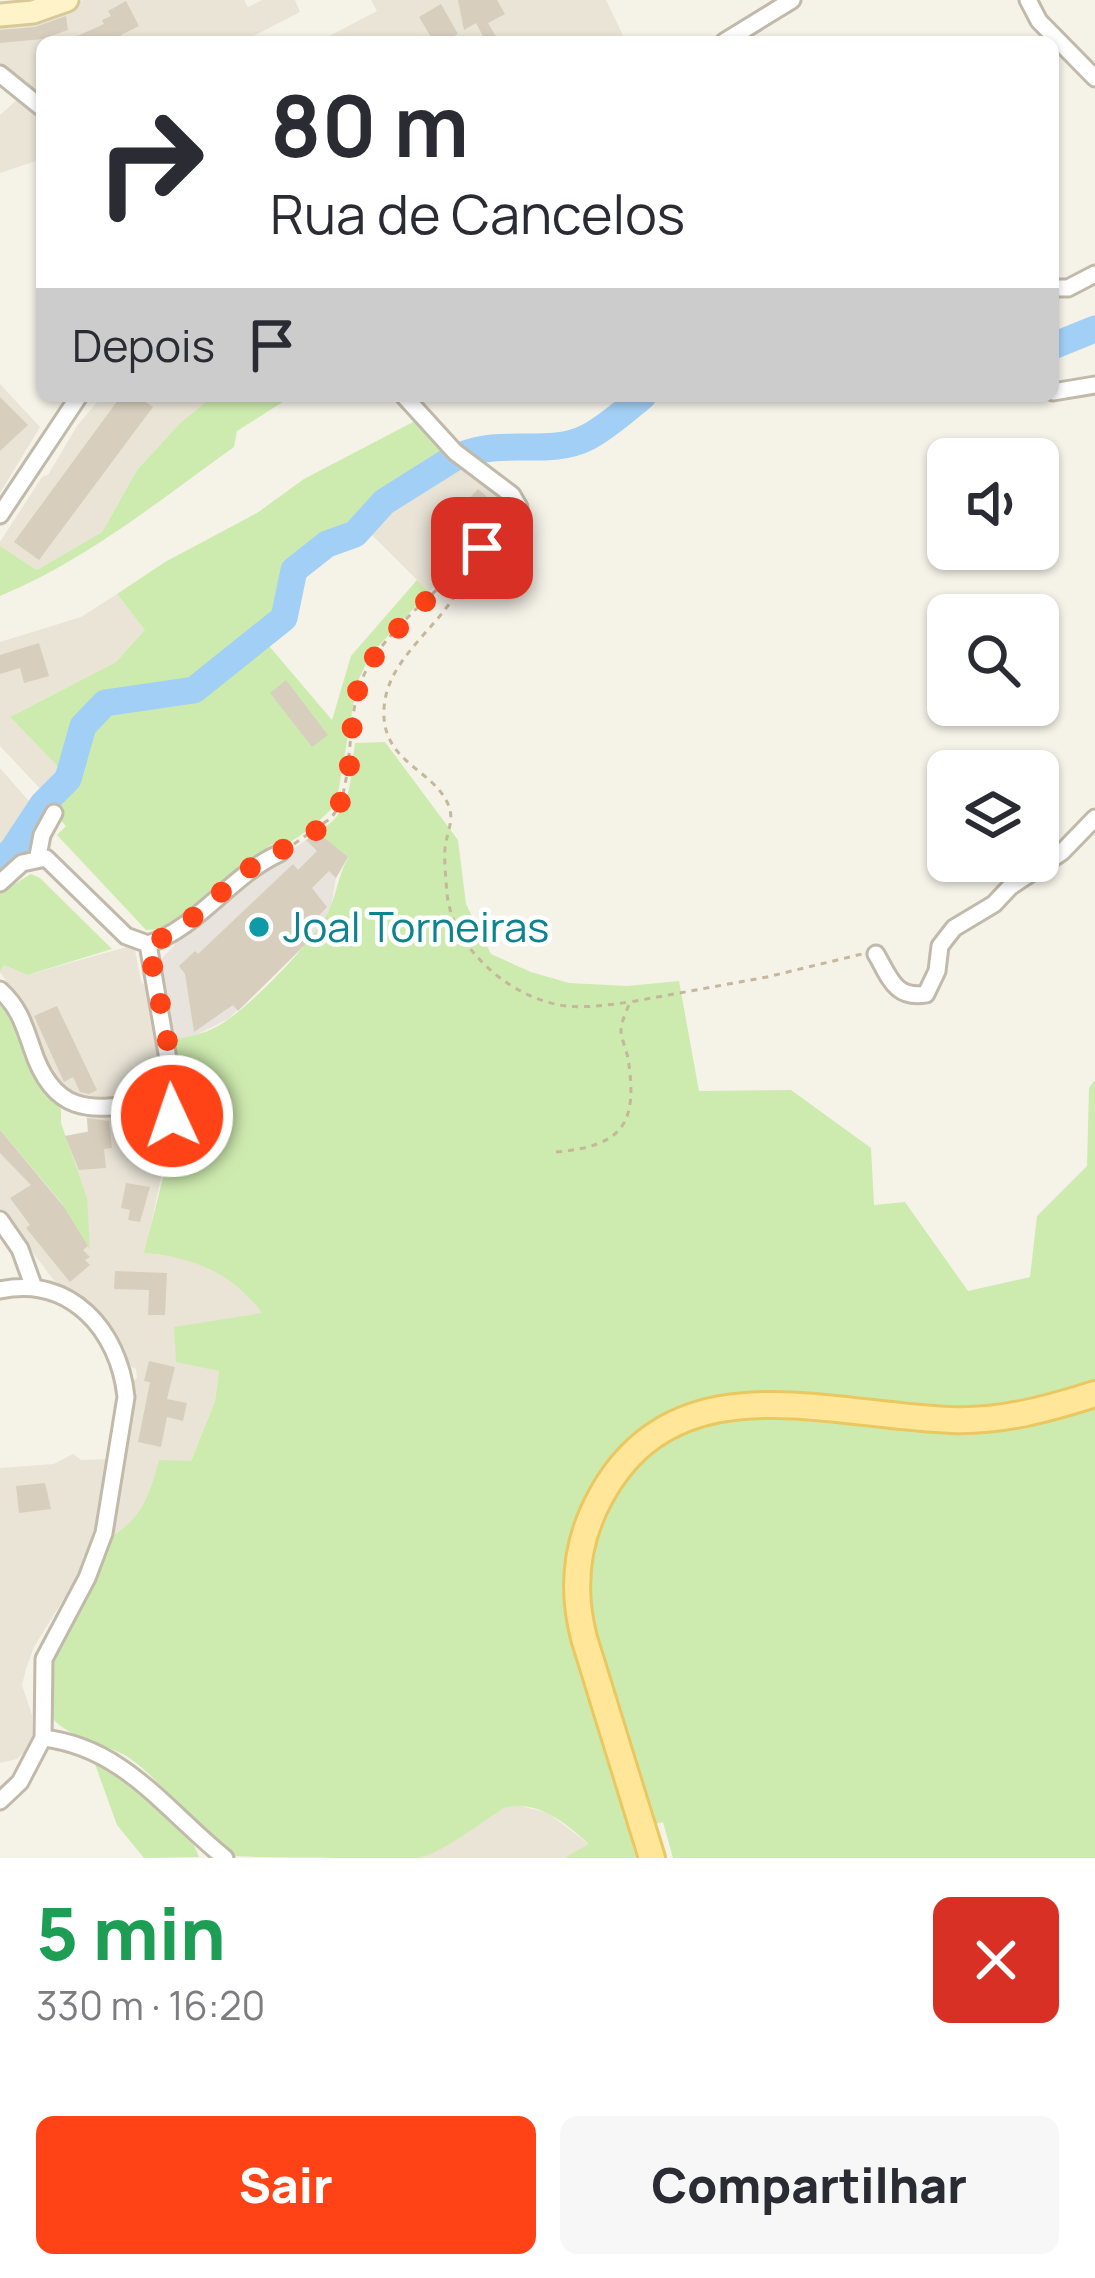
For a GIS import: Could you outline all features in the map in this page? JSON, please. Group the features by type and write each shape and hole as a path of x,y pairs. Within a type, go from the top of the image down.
{"main road":[{"path":"652,1858 584,1638 577,1601 578,1554 589,1518 621,1466 664,1429 701,1412 738,1404 965,1420 1046,1410 1095,1394"}],"street":[{"path":"0,15 33,12 67,0"},
{"path":"734,36 792,0"},
{"path":"1028,0 1054,36"},
{"path":"1059,41 1095,78"},
{"path":"0,74 36,103"},
{"path":"1059,288 1095,274"},
{"path":"1059,391 1095,386"},
{"path":"0,515 74,402"},
{"path":"409,402 455,452 505,489 519,506"},
{"path":"38,856 54,813"},
{"path":"876,954 898,992 909,997 926,994 938,971 940,946 954,928 1062,852 1095,818"},
{"path":"0,883 38,856 52,861 126,936 148,944 173,932 259,862 280,853"},
{"path":"148,944 167,1035 174,1100 160,1164"},
{"path":"0,990 20,1013 33,1054 60,1099 81,1107 174,1100"},
{"path":"0,1220 20,1249 33,1285"},
{"path":"0,1290 33,1285 59,1292 84,1309 119,1368 126,1397 104,1533 87,1579 44,1659 44,1738 20,1782 0,1801"},
{"path":"44,1738 81,1745 123,1767 225,1858"},
{"path":"0,1776 20,1782"}],"path":[{"path":"280,853 339,807 354,710 366,670 385,645 510,523 519,506"},
{"path":"470,561 455,595 417,638 390,680 383,713 401,757 438,786 452,818 445,849 454,927 503,980 561,1005 591,1007 766,977 854,954 876,954"},
{"path":"556,1152 586,1149 616,1134 632,1110 621,1029 630,1002"}],"shaded area":[{"path":"83,0 244,0 248,7 262,0 295,0 300,12 254,36 36,36 36,96 0,65 0,22 69,9"},
{"path":"371,0 606,0 623,36 329,36 377,11"},
{"path":"18,99 36,118 36,161 0,173 0,115"},
{"path":"0,384 40,427 0,493"},
{"path":"97,402 206,402 137,470 102,532 37,570 0,542"},
{"path":"458,459 502,495 512,514 429,592 365,528 386,504"},
{"path":"117,594 146,631 116,662 10,717 65,774 46,795 0,746 0,642 81,617"},
{"path":"0,768 34,807 0,853"},
{"path":"317,832 348,857 336,878 331,907 313,937 228,1019 194,1036 173,1039 160,984 161,959 176,938 218,903"},
{"path":"130,946 141,981 155,999 166,1090 82,1100 63,1095 37,1051 19,1001 0,972 4,965 27,975"},
{"path":"166,1106 163,1168 145,1253 190,1259 219,1273 246,1291 263,1314 219,1371 215,1401 191,1461 159,1461 146,1507 109,1538 123,1447 135,1405 132,1382 137,1378 136,1369 125,1364 92,1308 55,1282 0,1208 0,1130 61,1202 75,1230 87,1198 65,1136 88,1131 86,1111"},
{"path":"73,1454 81,1460 108,1459 99,1522 74,1582 34,1647 26,1669 22,1685 32,1715 32,1744 17,1759 0,1763 0,1468 54,1464"},
{"path":"517,1805 548,1813 590,1845 564,1858 421,1858 504,1808"}],"green space":[{"path":"206,402 283,402 237,431 234,447 121,528 0,596 0,546 37,570 102,532 137,470"},
{"path":"415,415 451,452 386,494 351,530 327,538 291,566 279,615 193,686 106,698 80,723 65,774 10,717 116,662 145,630 117,594 165,562 257,513 304,479 413,422"},
{"path":"417,580 429,592 370,655 357,683 336,805 278,850 272,844 166,929 146,930 57,835 66,826 48,808 71,780 89,728 111,708 198,694 264,640 332,720 351,656"},
{"path":"385,742 458,840 466,904 491,954 569,983 627,986 679,981 699,1091 791,1090 871,1148 874,1205 905,1202 968,1291 1030,1277 1037,1216 1087,1166 1089,1088 1095,1080 1095,1858 673,1858 663,1822 633,1830 639,1858 564,1858 589,1844 550,1815 516,1806 504,1808 450,1844 418,1858 236,1856 207,1835 128,1757 68,1731 51,1716 46,1685 51,1664 109,1538 143,1505 159,1460 191,1461 215,1401 219,1371 176,1362 174,1327 262,1313 225,1277 179,1258 144,1253 181,1097 173,1039 207,1031 231,1017 310,939 332,904 348,858 317,832 344,805 355,743"},
{"path":"31,874 112,949 27,975 4,965 0,972 0,893"},
{"path":"0,995 44,1090 61,1106 61,1123 87,1198 90,1249 61,1202 0,1130"},
{"path":"92,1756 168,1812 199,1857 144,1858 117,1825"}],"building":[{"path":"458,0 497,0 505,14 488,23 496,36 483,36 476,23 464,30"},
{"path":"126,1 139,26 121,36 77,36 104,24 102,20 111,16 108,11"},
{"path":"441,4 458,34 430,36 419,17"},
{"path":"66,16 68,30 0,43 0,30 35,27"},
{"path":"0,397 28,425 0,451"},
{"path":"117,402 146,402 153,407 39,560 14,542"},
{"path":"478,489 494,503 469,531 453,517"},
{"path":"39,643 49,676 24,683 20,668 0,674 0,655"},
{"path":"286,680 328,735 312,747 270,693"},
{"path":"317,832 348,857 336,878 329,871 312,888 327,907 306,929 313,937 238,1011 233,1005 194,1032 185,974 179,966 195,951 198,954 293,864 298,870 317,851 306,840"},
{"path":"57,1006 97,1090 89,1094 80,1092 73,1077 64,1082 34,1016"},
{"path":"87,1118 109,1121 112,1148 104,1149 106,1168 79,1170 65,1136 88,1132"},
{"path":"0,1130 64,1207 88,1246 83,1250 90,1265 70,1282 26,1228 30,1225 10,1198 31,1185 0,1153"},
{"path":"126,1183 150,1187 140,1222 128,1220 130,1210 121,1208"},
{"path":"115,1271 167,1273 165,1315 148,1315 149,1290 114,1289"},
{"path":"149,1361 175,1367 167,1399 187,1403 183,1421 167,1417 161,1447 138,1442 150,1382 144,1381"},
{"path":"45,1483 51,1509 19,1513 16,1486"}],"waterway":[{"path":"1059,344 1095,329"},
{"path":"463,455 573,443 635,402"},
{"path":"0,860 68,779 83,726 105,703 194,690 284,618 294,570 327,544 355,534 384,502 454,458"}],"place":[{"name":"Joal Torneiras","path":"259,927"}],"route":[{"path":"172,1116 167,1035 148,944 173,932 259,862 331,818 343,796 354,710 366,670 482,548"}]}
